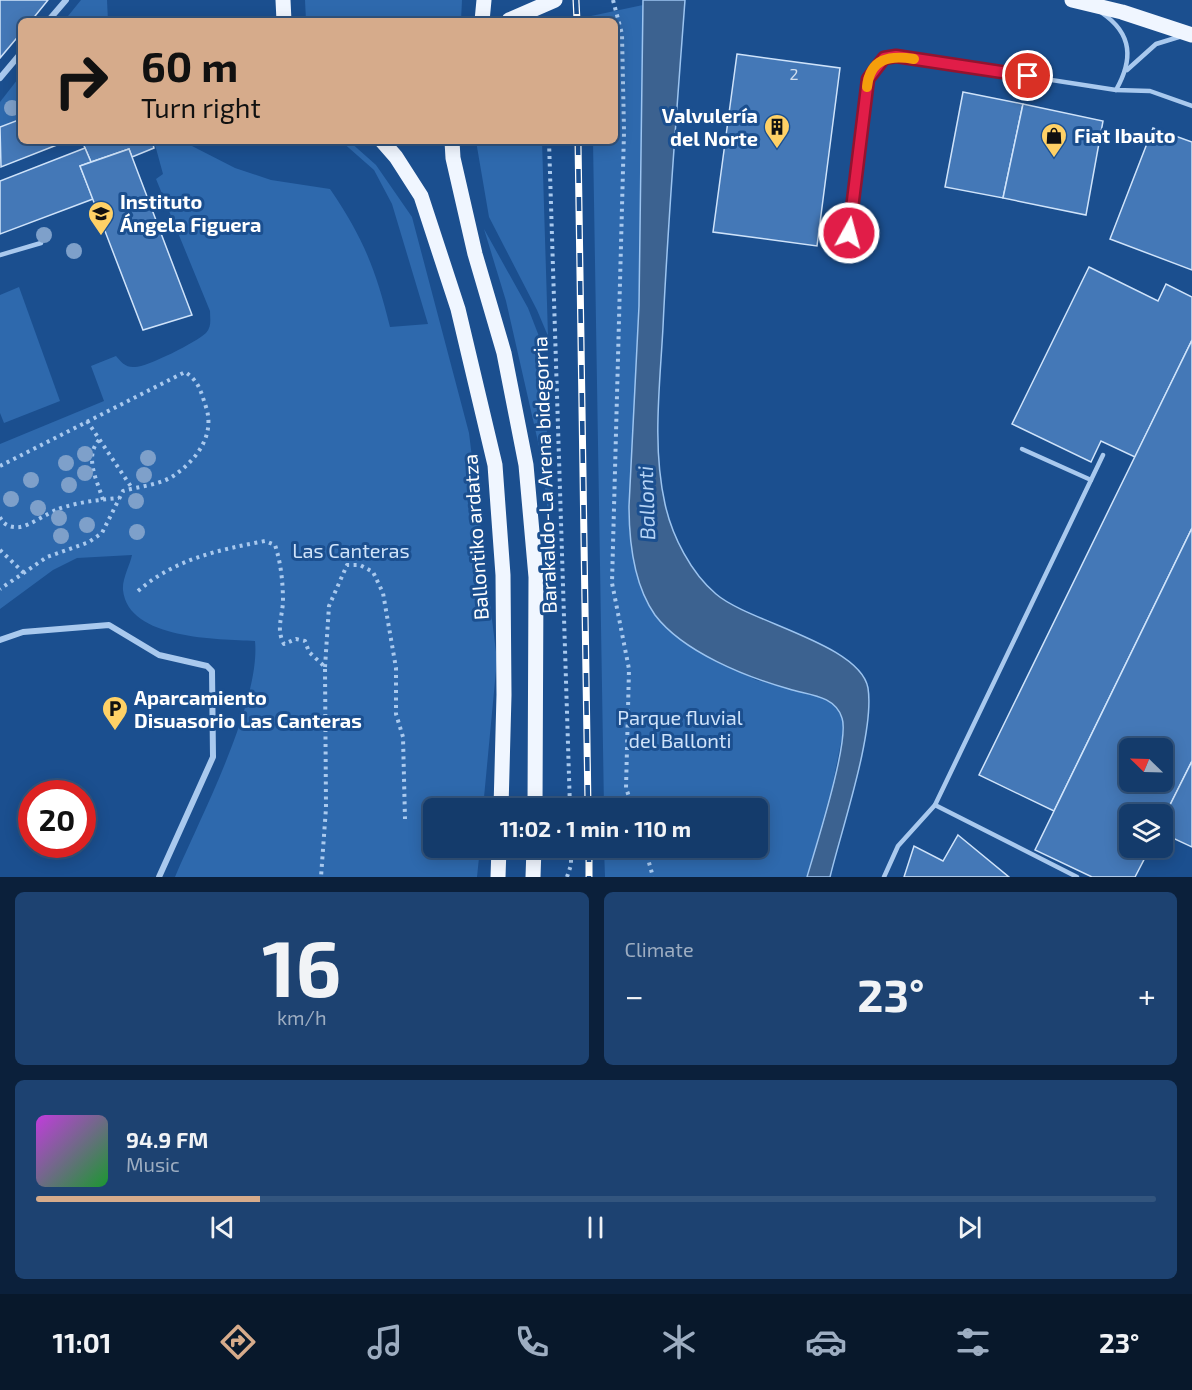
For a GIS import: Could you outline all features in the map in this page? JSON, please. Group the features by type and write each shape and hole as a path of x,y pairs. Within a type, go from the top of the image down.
{"main road":[{"path":"283,0 284,18"},
{"path":"482,18 484,0"},
{"path":"515,18 555,0"},
{"path":"1072,0 1191,35"},
{"name":"Ballontiko ardatza","path":"385,144 396,157 421,196 458,309 495,465 503,575 504,695 501,798"},
{"path":"452,144 453,158 475,254 504,353 526,465 536,577 535,798"},
{"path":"498,877 499,858"},
{"path":"533,877 534,858"}],"street":[{"path":"51,18 66,0"},
{"path":"0,78 18,57"},
{"path":"0,640 23,633 109,625 159,655 207,666 212,670 213,757 159,877"}],"lane":[{"path":"1090,4 1120,29 1129,62 1116,90"},
{"path":"1127,70 1156,44 1191,35"},
{"path":"846,255 868,79 884,58 896,56 1116,90 1150,92 1192,106"},
{"path":"0,255 41,243"},
{"path":"1022,449 1091,480"},
{"path":"884,877 898,846 934,805 1103,455"},
{"path":"934,805 1077,877"},
{"path":"1062,877 1065,871"}],"path":[{"path":"614,0 622,34 624,132 612,583 629,669 626,788 630,798"},
{"name":"Barakaldo-La Arena bidegorria","path":"549,144 570,798"},
{"path":"0,466 185,372 199,385 209,415 210,431 205,444 176,475 157,483 123,491 102,533 89,542 47,557 0,589"},
{"path":"87,421 132,489"},
{"path":"99,440 92,447 92,462 103,500"},
{"path":"0,517 10,527 22,527 60,508 119,498"},
{"path":"138,591 154,577 183,562 265,541 275,545 280,559 283,603 279,635 284,644 296,639 305,641 309,652 325,667"},
{"path":"0,550 25,574"},
{"path":"321,877 326,808 325,667 329,606 347,566 360,565 373,572 383,593 396,668 396,714 403,737 405,819"},
{"path":"567,877 571,858"},
{"path":"648,858 653,877"}],"green space":[{"path":"81,0 107,0 108,18 66,18"},
{"path":"305,0 462,0 461,18 306,18"},
{"name":"Parque fluvial del Ballonti","path":"643,5 639,306 629,529 643,592 655,615 672,632 699,651 756,680 817,695 833,703 843,719 842,737 832,787 807,877 605,877 604,858 768,858 768,798 604,798 593,144 618,144 618,18 591,18 591,16"},
{"path":"18,79 18,120 0,127 0,102"},
{"name":"Las Canteras","path":"155,144 190,144 235,168 271,180 330,189 360,239 374,271 390,327 428,324 392,204 374,170 344,144 352,144 376,165 412,217 469,433 497,660 484,798 423,798 423,858 479,858 477,877 175,877 227,760 239,727 249,695 255,641 177,634 157,628 141,619 129,606 123,590 132,555 77,558 53,570 0,609 0,444 104,401 91,366 116,356 126,366 141,366 193,342 209,328 210,311 156,179 163,174"},
{"path":"477,144 542,144 548,336 537,310 489,217"},
{"path":"484,229 528,308 542,344 554,561 541,455 506,301"},
{"path":"19,287 60,401 4,423 0,413 0,295"}],"water":[{"name":"Ballonti","path":"643,0 685,0 658,416 659,460 665,504 672,529 684,553 698,576 716,594 731,604 825,646 860,672 868,688 867,730 862,755 830,877 807,877 837,771 843,730 842,718 838,710 820,697 754,678 698,652 667,628 655,615 642,590 634,562 629,506 639,306"}],"building":[{"path":"0,0 48,0 33,18 18,18 18,37 0,58"},
{"name":"Valvulería del Norte","path":"737,54 840,68 817,246 713,232"},
{"path":"963,92 1023,104 1003,198 945,187"},
{"name":"Fiat Ibauto","path":"1023,104 1103,121 1086,215 1003,198"},
{"path":"18,120 18,144 59,144 1,167 0,127"},
{"path":"1153,128 1192,142 1192,270 1110,239"},
{"path":"83,144 153,144 154,148 132,157 129,149 91,162"},
{"path":"85,148 91,162 80,166 93,199 0,234 0,181"},
{"path":"129,149 192,315 143,330 80,166"},
{"path":"1089,267 1158,301 1166,284 1192,297 1192,340 1135,457 1101,441 1091,462 1012,424"},
{"path":"1192,340 1192,528 1054,811 979,775"},
{"path":"1192,528 1192,761 1170,804 1119,804 1119,858 1145,858 1135,877 1092,877 1035,850"},
{"path":"1192,761 1192,847 1173,838 1173,804 1170,804"},
{"path":"958,835 1009,877 904,877 914,846 943,861"}],"railway":[{"path":"576,0 577,18"},
{"path":"578,144 588,798"},
{"path":"589,858 589,877"}],"slow traffic":[{"path":"867,87 868,79 875,67 884,58 896,56 914,59"}],"place":[{"name":"Valvulería del Norte","path":"777,150"},
{"name":"Fiat Ibauto","path":"1054,159"},
{"name":"Instituto Ángela Figuera","path":"101,237"},
{"name":"Aparcamiento Disuasorio Las Canteras","path":"115,732"}],"route":[{"path":"849,233 868,79 884,58 896,56 1028,76"}]}
